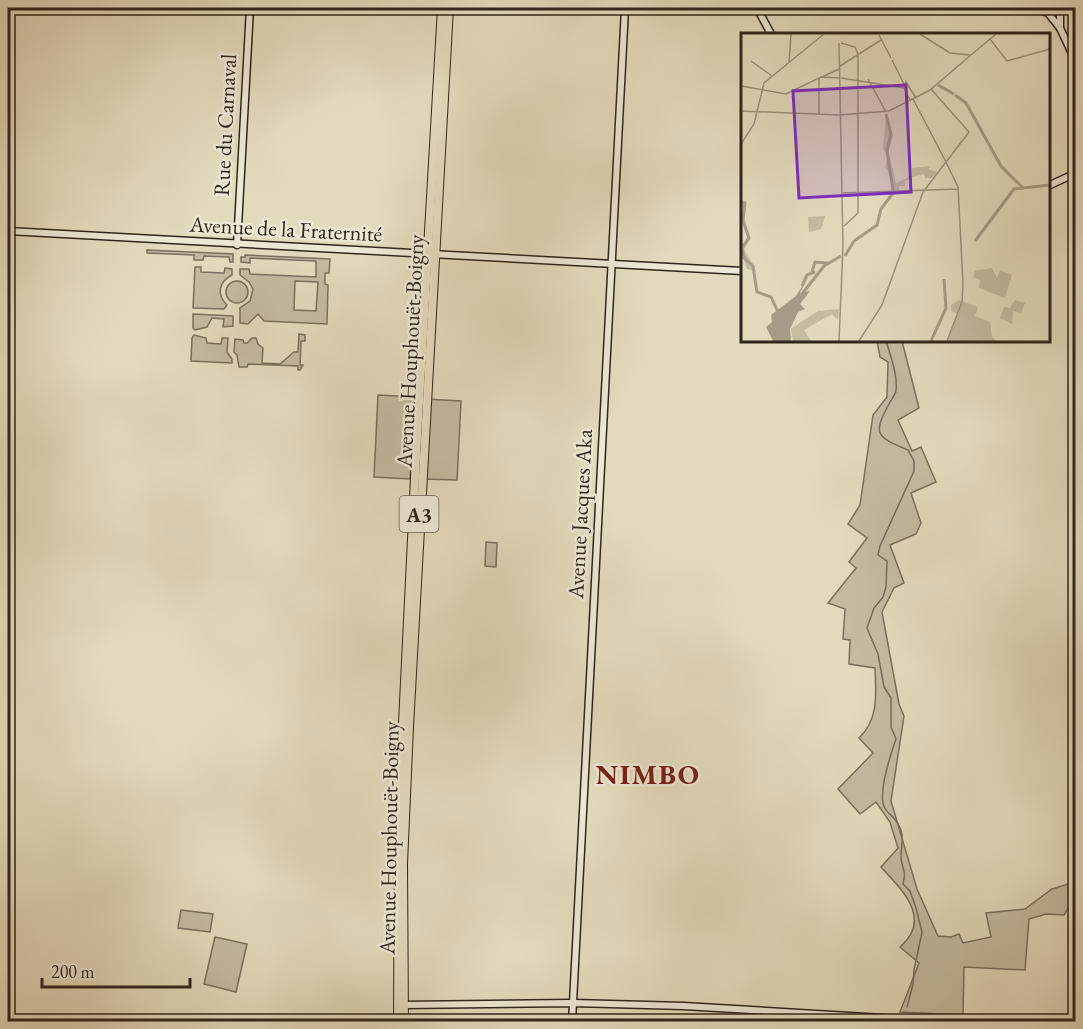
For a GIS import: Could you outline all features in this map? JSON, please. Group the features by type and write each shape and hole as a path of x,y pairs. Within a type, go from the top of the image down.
{"highway":[{"name":"Avenue Houphouët-Boigny","path":"431,255 442,8"},
{"name":"Avenue Houphouët-Boigny","path":"398,1022 401,1005 399,804 417,438 448,8"},
{"name":"Avenue Houphouët-Boigny","path":"401,1005 405,1022"}],"main road":[{"path":"8,12 16,8"}],"street":[{"name":"Rue du Carnaval","path":"237,244 250,8"},
{"name":"Avenue Jacques Aka","path":"572,1022 625,8"},
{"path":"758,8 770,33"},
{"path":"1036,8 1048,13 1060,28 1076,62"},
{"path":"1060,8 1060,28"},
{"path":"1050,185 1076,173"},
{"name":"Avenue de la Fraternité","path":"8,231 741,272"},
{"path":"401,1005 573,1003 684,1006 979,1022"}],"shaded area":[{"path":"147,250 233,254 233,262 230,262 229,257 204,256 203,260 194,260 194,255 147,253"},
{"path":"245,255 330,259 329,273 325,273 325,284 328,285 327,324 264,321 258,314 248,324 240,323 240,308 250,301 253,289 249,282 240,275 240,269 249,269 250,274 316,277 316,261 250,258 250,263 241,262 241,257","holes":["295,281 318,282 316,311 294,310"]},
{"path":"195,267 201,267 201,272 224,273 225,268 232,269 232,275 224,281 220,288 221,297 227,305 224,309 193,308"},
{"path":"237,281 245,284 248,292 245,300 237,303 229,300 226,292 229,284"},
{"path":"193,314 233,316 233,326 223,327 224,319 212,318 207,327 195,330"},
{"path":"299,334 305,335 305,341 301,341 300,365 303,365 300,370 298,366 248,364 247,367 239,367 237,355 234,352 235,339 247,343 252,338 256,338 258,344 263,348 262,363 280,364 294,352 298,352"},
{"path":"194,335 206,338 207,343 221,344 222,338 228,338 227,352 232,363 191,361"},
{"path":"877,342 902,342 919,408 898,420 912,451 921,447 936,482 911,493 921,523 916,534 890,545 904,583 894,588 882,612 899,704 904,716 891,801 917,889 938,936 951,937 959,934 963,943 991,937 986,913 1025,909 1052,889 1075,882 1075,897 1064,915 1046,914 1029,919 1025,970 964,967 963,1015 900,1012 919,963 900,947 910,936 914,926 911,905 881,867 898,848 890,822 876,802 860,814 838,789 873,753 859,738 870,723 875,706 875,668 849,664 850,640 843,639 845,609 828,603 856,568 849,562 867,538 848,524 860,505 873,415 887,397 888,362 880,357"},
{"path":"378,395 415,397 410,479 374,477"},
{"path":"425,399 461,401 457,480 421,479"},
{"path":"426,505 436,506 435,528 425,528"},
{"path":"486,542 497,543 496,567 485,566"},
{"path":"181,910 213,914 210,932 178,928"},
{"path":"215,937 247,944 236,992 204,984"}],"waterway":[{"path":"887,342 895,372 896,391 880,422 880,434 890,442 908,450 914,461 914,471 880,546 878,555 887,561 886,587 883,597 874,608 867,628 878,654 884,687 891,698 891,727 896,739 884,779 883,803 901,830 903,884 910,891 922,932 907,1007"}],"district":[{"name":"NIMBO","path":"648,774"}]}
